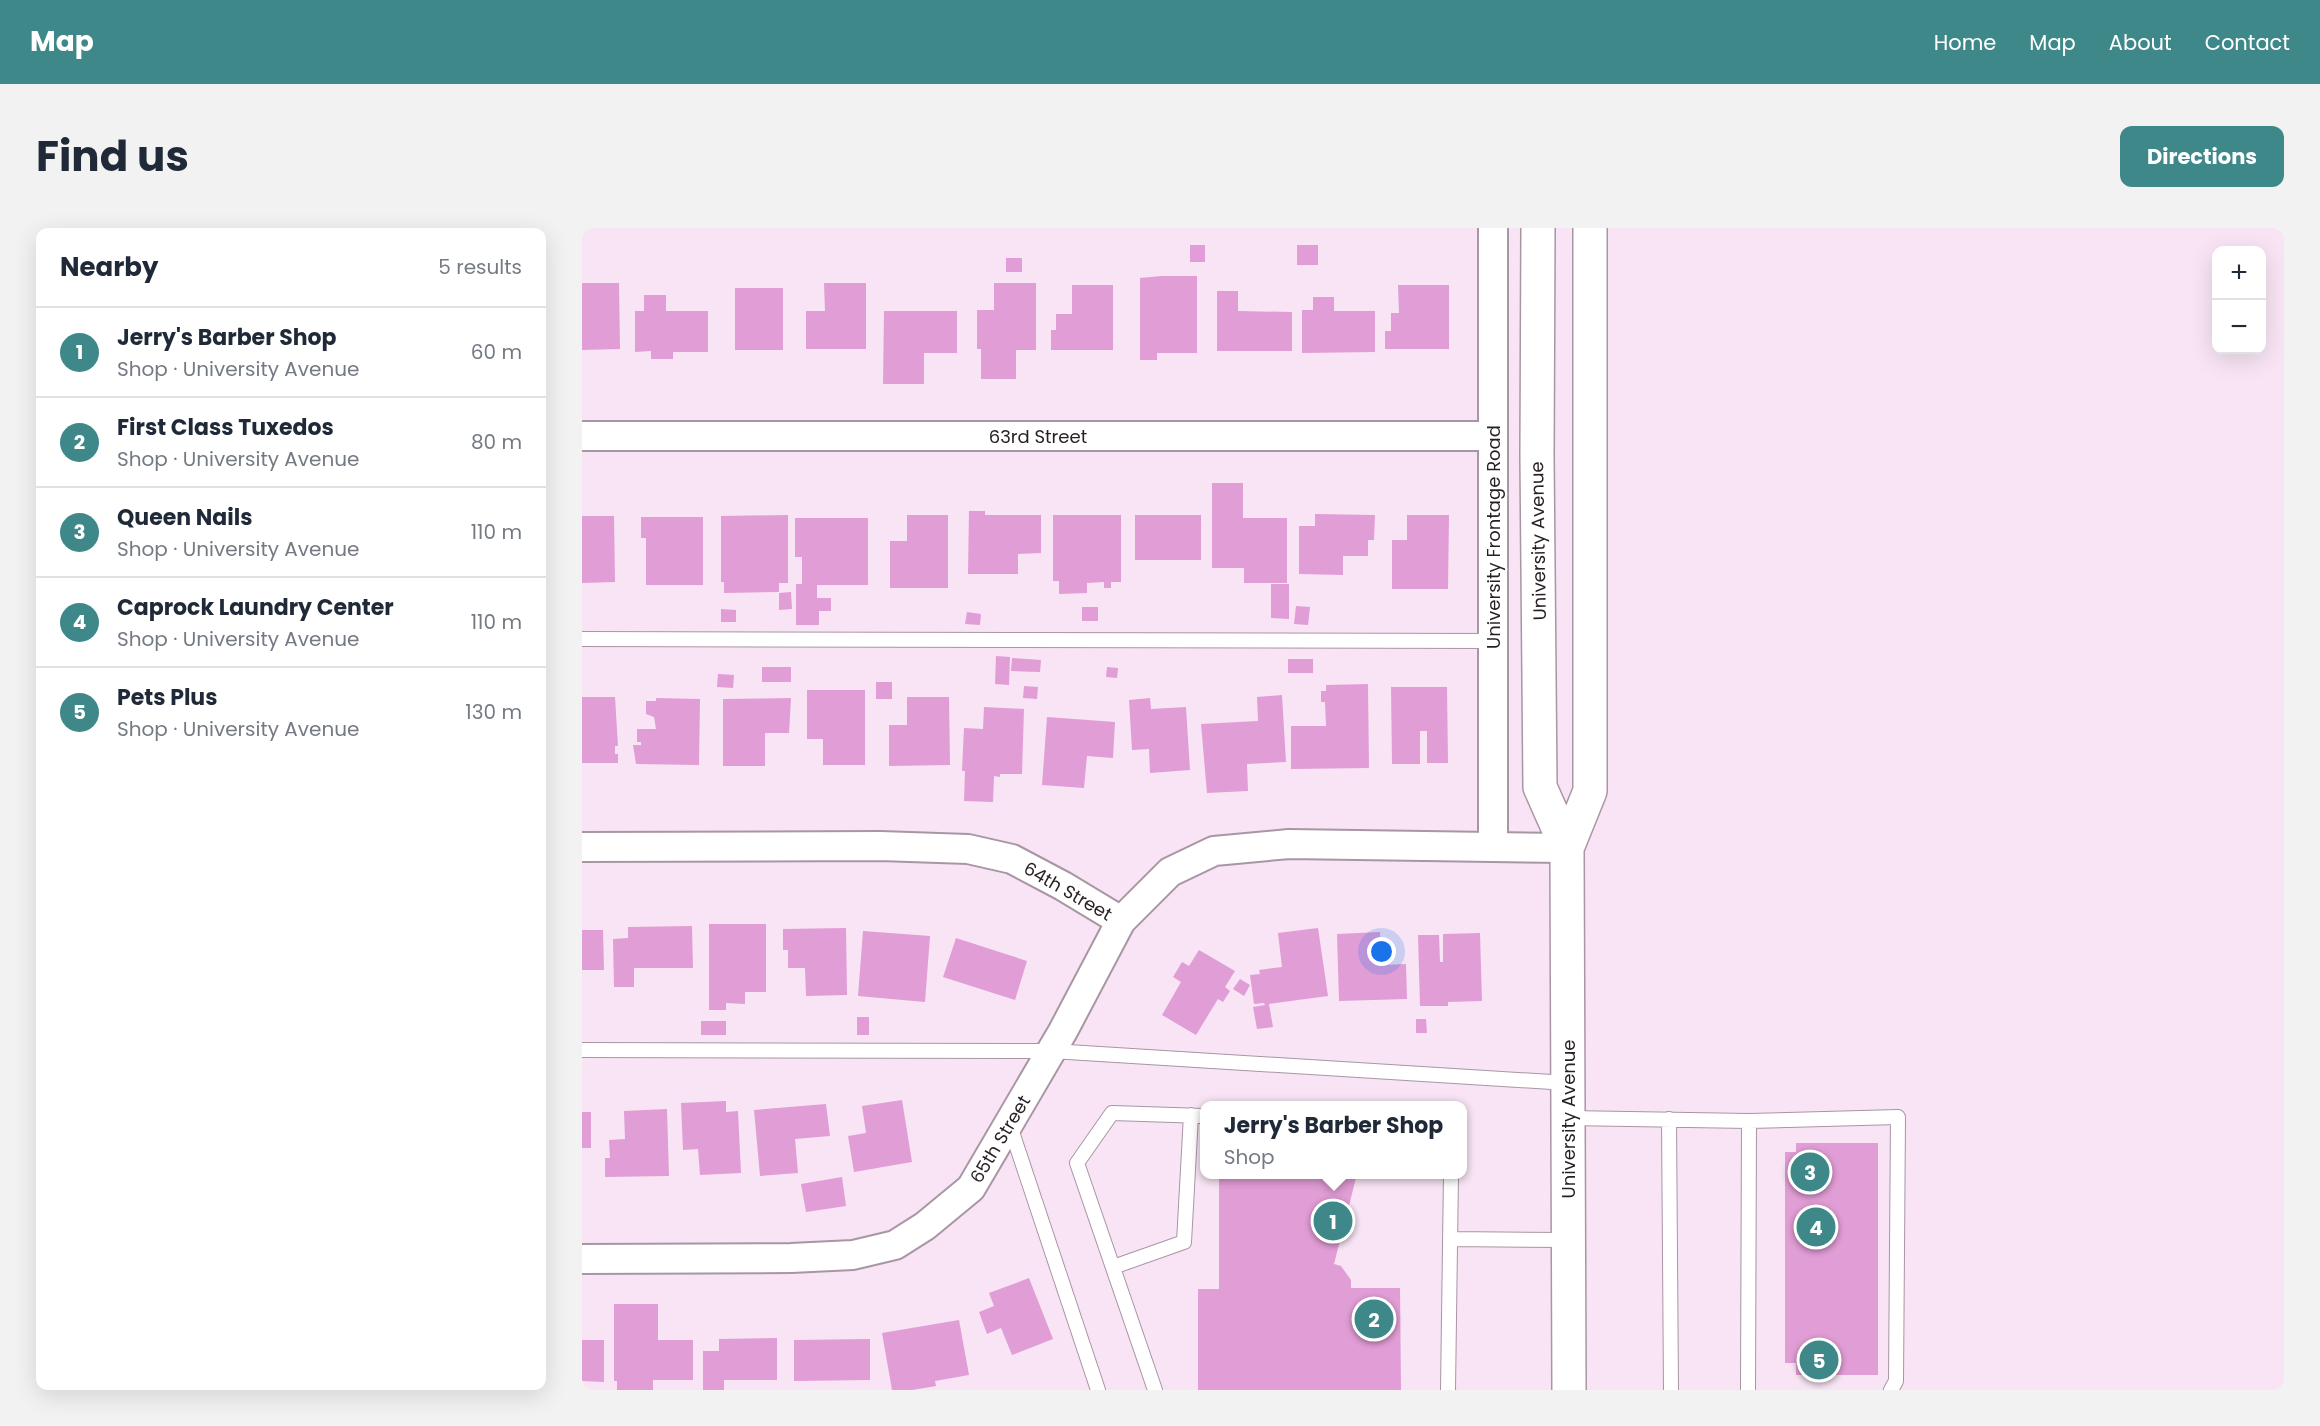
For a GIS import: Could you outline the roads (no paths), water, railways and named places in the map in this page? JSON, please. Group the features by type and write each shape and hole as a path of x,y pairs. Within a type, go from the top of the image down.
{"main road":[{"name":"University Avenue","path":"1538,228 1537,468 1540,787 1567,848"},
{"name":"University Avenue","path":"1569,1390 1567,848 1590,790 1590,228"}],"street":[{"name":"University Frontage Road","path":"1493,228 1493,847"},
{"name":"63rd Street","path":"582,436 1493,436"},
{"name":"64th Street","path":"582,847 880,846 968,849 1012,859 1121,921 1170,872 1214,851 1289,844 1567,848"},
{"name":"65th Street","path":"582,1259 801,1258 853,1255 895,1245 925,1226 971,1188 1052,1051 1121,921"}],"lane":[{"path":"582,639 1493,642"},
{"path":"582,1050 1052,1051 1568,1083"},
{"path":"1113,1267 1184,1242 1198,1115 1112,1113 1077,1163 1155,1390"},
{"path":"1568,1118 1749,1121 1898,1117 1896,1381 1891,1390"},
{"path":"1669,1119 1671,1390"},
{"path":"1748,1390 1749,1121"},
{"path":"1009,1124 1098,1390"},
{"path":"1448,1390 1450,1179"},
{"path":"1450,1239 1568,1240"}],"place":[{"name":"Queen Nails","path":"1810,1172"},
{"name":"Jerry's Barber Shop","path":"1333,1221"},
{"name":"Caprock Laundry Center","path":"1816,1227"},
{"name":"First Class Tuxedos","path":"1374,1319"},
{"name":"Pets Plus","path":"1819,1360"}]}
